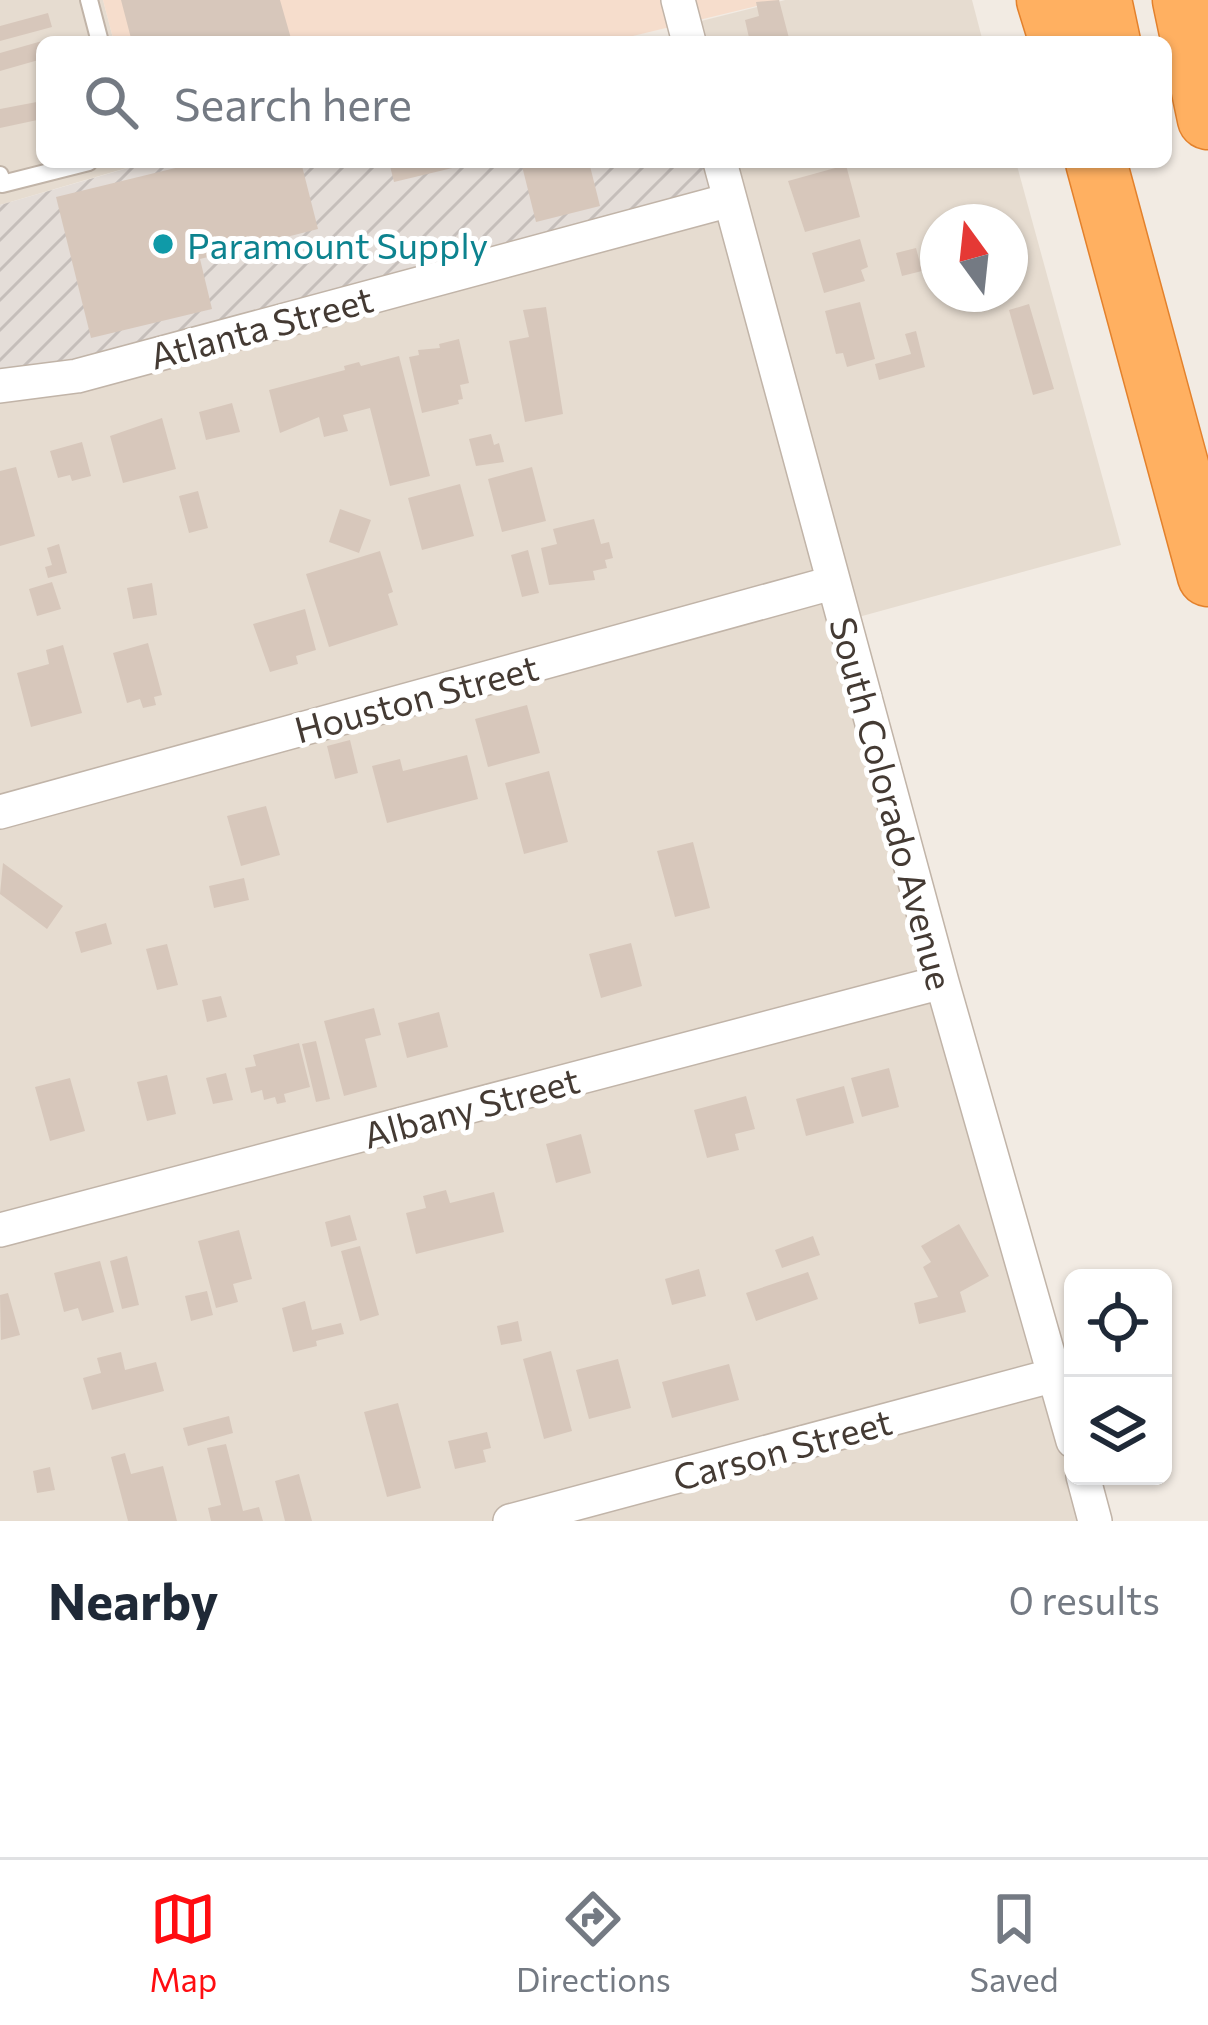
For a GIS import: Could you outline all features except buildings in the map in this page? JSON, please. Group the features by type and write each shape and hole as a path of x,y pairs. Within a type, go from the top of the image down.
{"highway":[{"path":"1047,0 1058,36"},
{"path":"1101,0 1110,36"},
{"path":"1183,0 1208,119"},
{"path":"1098,168 1208,576"},
{"path":"1138,168 1208,487"}],"street":[{"path":"678,0 687,36"},
{"name":"South Colorado Avenue","path":"722,168 942,982 1064,1410"},
{"name":"Atlanta Street","path":"0,386 76,376 730,200"},
{"name":"Houston Street","path":"0,812 832,583"},
{"name":"Albany Street","path":"0,1230 942,982"},
{"name":"Carson Street","path":"510,1521 1054,1375"},
{"path":"1085,1485 1095,1521"}],"lane":[{"path":"89,0 98,36"},
{"path":"0,175 2,184 65,168"}],"shaded area":[{"path":"0,0 103,0 112,36 36,36 36,168 126,168 0,205"},
{"path":"103,0 781,0 633,36 112,36"},
{"path":"785,0 972,0 981,36 688,36 685,25"},
{"path":"128,168 722,168 730,200 0,386 0,205"},
{"path":"701,168 1018,168 1028,204 920,204 920,312 1028,312 1028,206 1121,545 844,621 1064,1409 1064,1485 1077,1485 1095,1521 0,1521 0,386"}],"place":[{"name":"Paramount Supply","path":"163,244"}]}
